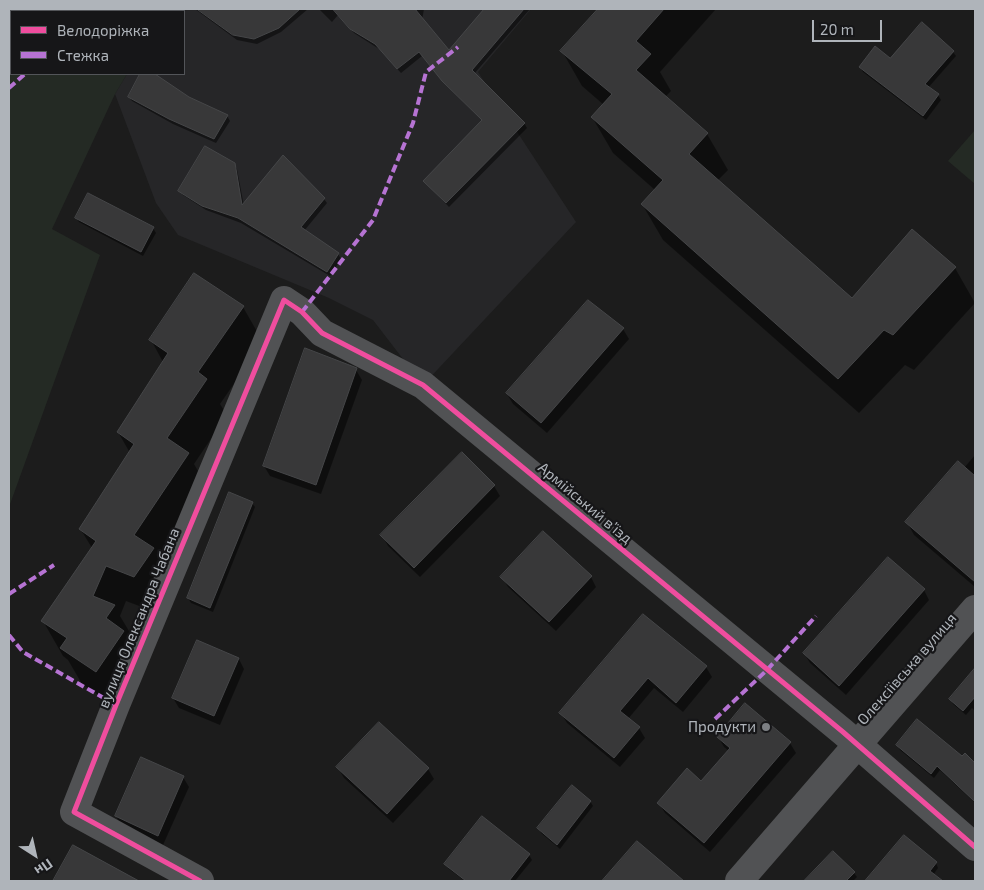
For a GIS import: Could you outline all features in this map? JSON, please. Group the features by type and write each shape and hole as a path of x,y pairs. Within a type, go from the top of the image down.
{"street":[{"name":"Армійський в’їзд","path":"284,300 302,312 322,333 423,385 857,745 975,847"},
{"name":"вулиця Олександра Чабана","path":"200,881 74,812 116,705 284,300"},
{"name":"Олексіївська вулиця","path":"739,881 975,609"}],"shaded area":[{"path":"9,9 164,9 10,10 10,75 126,75 115,94 52,229 100,255 9,507"},
{"path":"531,9 478,72 576,222 423,385 373,320 329,298 178,235 156,203 115,94 126,75 185,75 185,10 164,10"},
{"path":"975,130 975,184 948,161"}],"building":[{"path":"197,9 300,9 279,28 254,39 233,35"},
{"path":"333,9 415,9 449,50 484,9 524,9 472,70 525,123 446,203 423,181 482,120 442,81 419,52 397,69 375,44 350,29"},
{"path":"598,9 664,9 636,41 651,54 636,70 708,133 689,154 852,298 912,229 956,267 893,335 884,330 838,379 641,204 663,180 591,117 612,94 560,51"},
{"path":"922,22 954,51 925,84 939,94 923,116 859,67 875,46 890,58"},
{"path":"139,75 156,75 189,97 228,115 214,139 169,119 128,97"},
{"path":"205,146 235,163 242,205 283,155 325,198 301,227 339,253 327,272 238,218 202,206 178,191"},
{"path":"88,193 154,227 141,252 75,218"},
{"path":"194,273 244,306 198,372 207,379 167,438 189,453 134,535 154,548 134,577 106,566 93,596 115,605 106,618 124,631 96,672 60,648 67,638 41,621 96,541 79,529 134,444 117,432 168,353 149,340"},
{"path":"588,300 624,328 541,423 506,393"},
{"path":"305,348 357,368 316,485 263,466"},
{"path":"462,452 495,485 414,568 380,535"},
{"path":"958,461 975,476 975,582 905,522"},
{"path":"229,492 253,502 210,608 187,598"},
{"path":"543,531 592,576 549,622 500,577"},
{"path":"888,557 925,589 839,686 803,653"},
{"path":"643,614 707,666 676,703 648,678 620,711 640,727 614,758 559,713"},
{"path":"197,640 239,658 214,716 172,698"},
{"path":"975,668 975,697 963,711 949,699"},
{"path":"745,703 791,742 704,843 657,803 687,768 701,781 730,748 717,737"},
{"path":"917,719 962,756 965,753 975,763 975,802 937,766 931,774 896,745"},
{"path":"379,722 429,768 387,814 336,767"},
{"path":"141,757 184,776 158,836 115,816"},
{"path":"572,785 591,801 557,845 537,828"},
{"path":"482,816 530,854 509,881 466,881 444,864"},
{"path":"904,835 937,862 930,871 943,881 865,881"},
{"path":"637,841 684,881 602,881"},
{"path":"73,845 139,881 53,881"},
{"path":"833,851 855,872 846,881 804,881"}],"marked path":[{"path":"9,43 10,39"},
{"path":"302,312 373,220 413,123 426,72 458,47"},
{"path":"9,88 24,75"},
{"path":"9,594 54,565"},
{"path":"715,719 767,670 816,616"},
{"path":"9,635 23,652 116,705"}],"cycle path":[{"path":"200,881 74,812 116,705 284,300 302,312 322,333 423,385 843,732 975,847"}],"place":[{"name":"Продукти","path":"766,727"}]}
